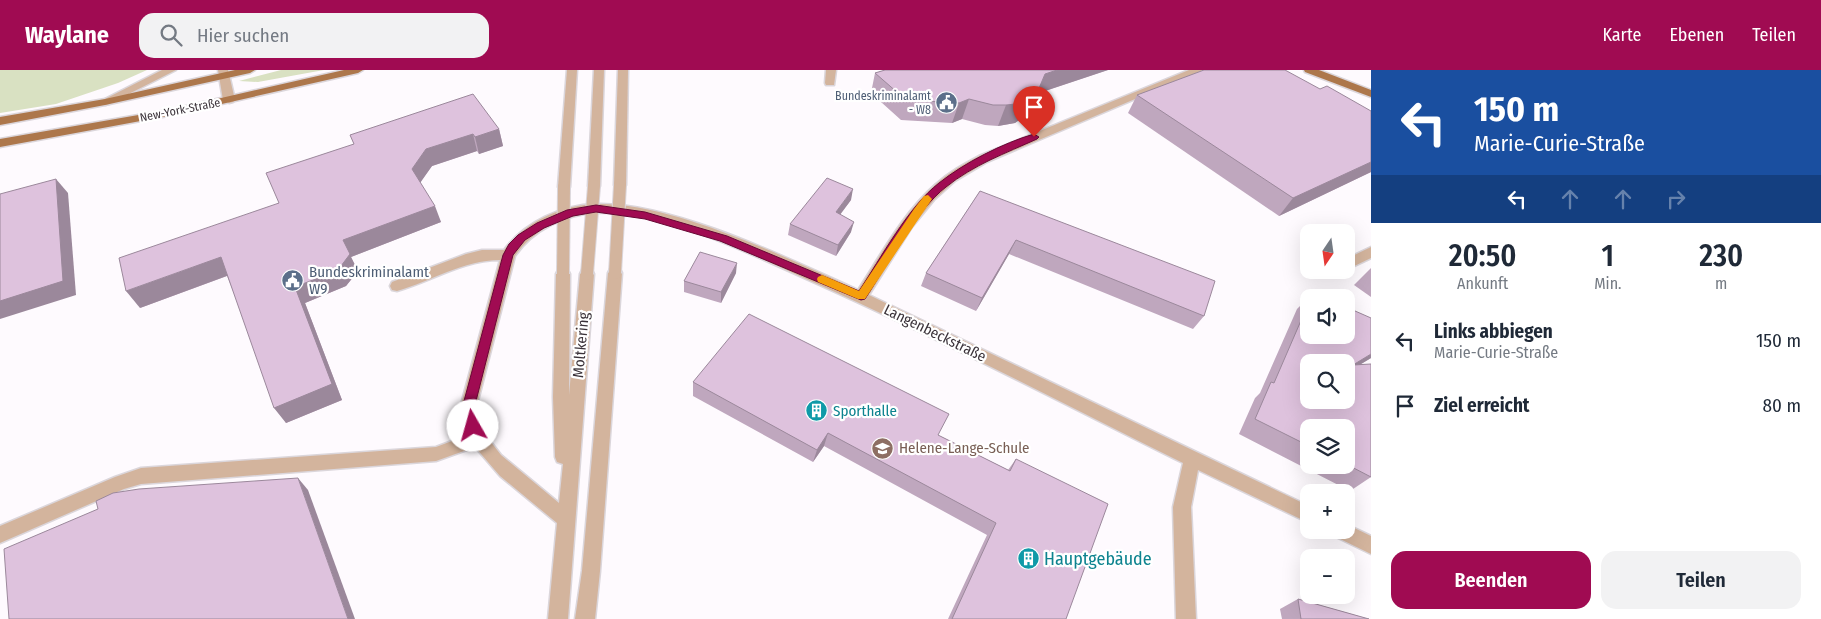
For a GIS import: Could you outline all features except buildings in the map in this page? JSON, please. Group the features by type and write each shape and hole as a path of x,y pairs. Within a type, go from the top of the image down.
{"main road":[{"name":"New-York-Straße","path":"0,122 105,102 224,73 250,70"},
{"name":"New-York-Straße","path":"0,143 99,126 229,100 358,70"},
{"path":"1309,70 1371,94"},
{"path":"1336,70 1371,88"}],"street":[{"path":"105,102 171,70"},
{"path":"566,518 561,397 564,187 572,70"},
{"name":"Moltkering","path":"558,619 588,274 599,70"},
{"name":"Moltkering","path":"585,619 591,571 615,273 620,185 623,70"},
{"path":"830,83 831,70"},
{"path":"861,296 925,201 941,185 960,171 983,158 1198,70"},
{"path":"224,73 229,100"},
{"name":"Langenbeckstraße","path":"566,518 499,463 478,438 473,426 470,401 508,255 512,247 521,238 553,220 571,212 596,208 661,219 724,238 861,296 1192,460 1300,511"},
{"path":"1355,260 1371,252"},
{"path":"397,286 474,257 482,255 508,255"},
{"path":"0,535 121,482 141,476 436,454 456,448 478,438"},
{"path":"1186,619 1182,507 1192,460"},
{"path":"1355,537 1371,545"}],"green space":[{"path":"0,70 147,70 118,83 56,104 0,113"},
{"path":"281,70 324,70 258,82 239,81"}],"slow traffic":[{"path":"822,279 861,296 917,211 928,199"}],"place":[{"name":"Bundeskriminalamt - W8","path":"947,103"},
{"name":"Bundeskriminalamt W9","path":"293,281"},
{"name":"Sporthalle","path":"817,411"},
{"name":"Helene-Lange-Schule","path":"883,448"},
{"name":"Hauptgebäude","path":"1028,559"}],"route":[{"path":"473,426 470,401 508,255 512,247 528,232 571,212 596,208 630,212 661,219 724,238 861,296 917,211 941,185 960,171 983,158 1034,137"}]}
